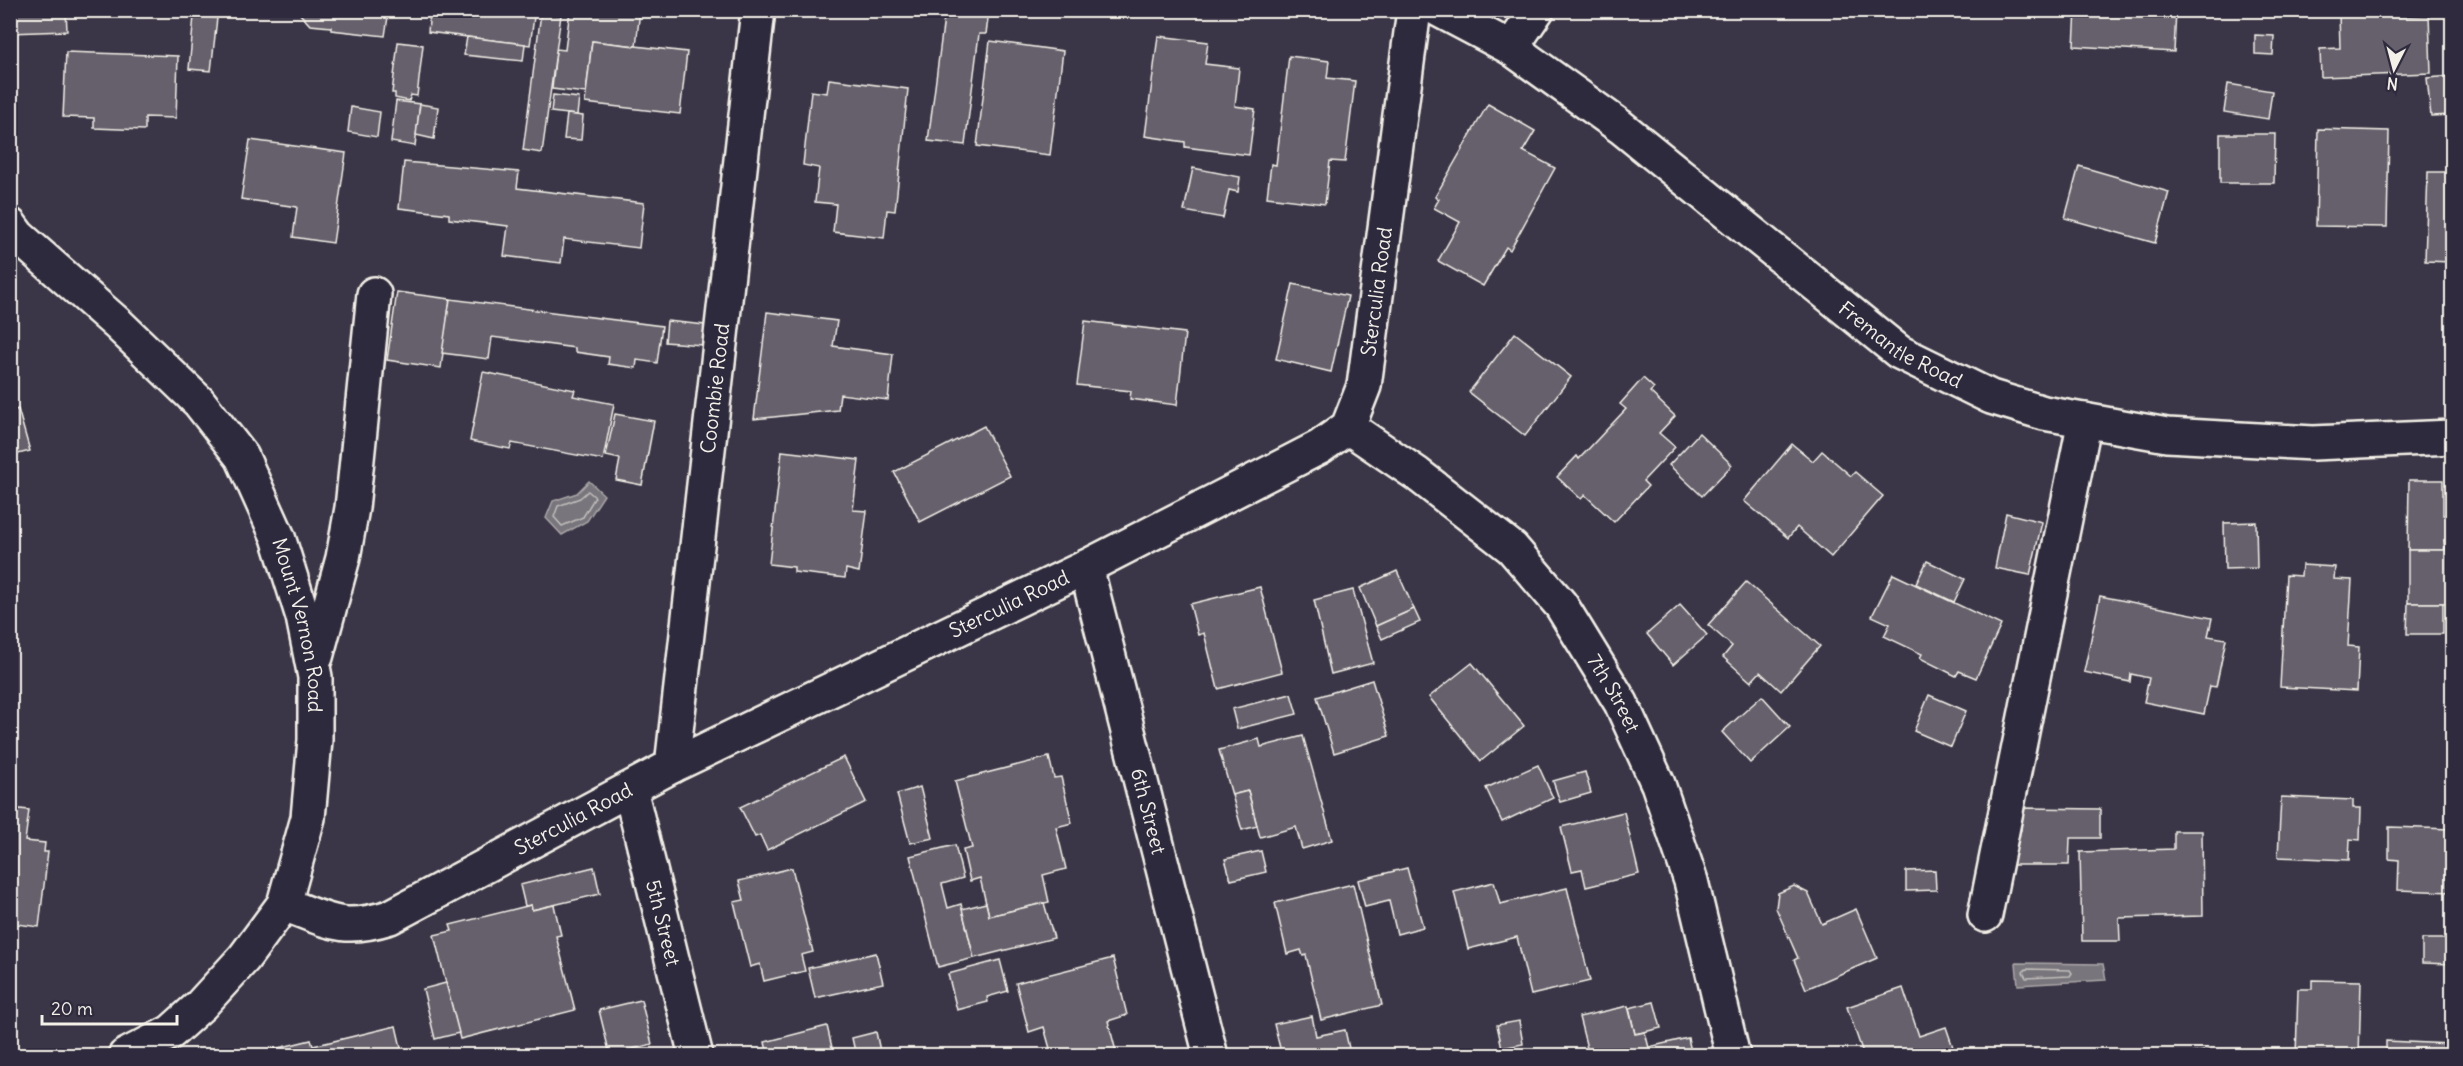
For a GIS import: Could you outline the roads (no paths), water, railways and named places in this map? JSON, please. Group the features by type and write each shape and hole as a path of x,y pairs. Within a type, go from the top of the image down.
{"street":[{"name":"Coombie Road","path":"672,766 758,10"},
{"name":"Sterculia Road","path":"284,904 333,923 363,925 390,916 672,766 1086,567 1320,447 1348,427 1364,386 1414,10"},
{"name":"Fremantle Road","path":"1439,10 1510,48 1621,127 1899,352 1991,397 2044,413 2167,435 2313,443 2452,437"},
{"path":"1510,48 1537,10"},
{"name":"Mount Vernon Road","path":"10,225 18,236 119,325 199,402 242,457 279,537 303,618 313,667 315,740 308,818 284,904 244,958 174,1044 125,1056"},
{"path":"313,667 343,558 351,508 374,294"},
{"path":"1985,915 2085,420"},
{"name":"7th Street","path":"1348,427 1417,474 1512,548 1561,605 1621,703 1658,784 1691,881 1733,1056"},
{"name":"6th Street","path":"1086,567 1211,1056"},
{"name":"5th Street","path":"630,789 696,1056"}],"water":[{"path":"589,481 604,495 587,521 562,535 546,518 553,501 577,493"},
{"path":"2016,963 2103,964 2106,980 2018,985"}]}
